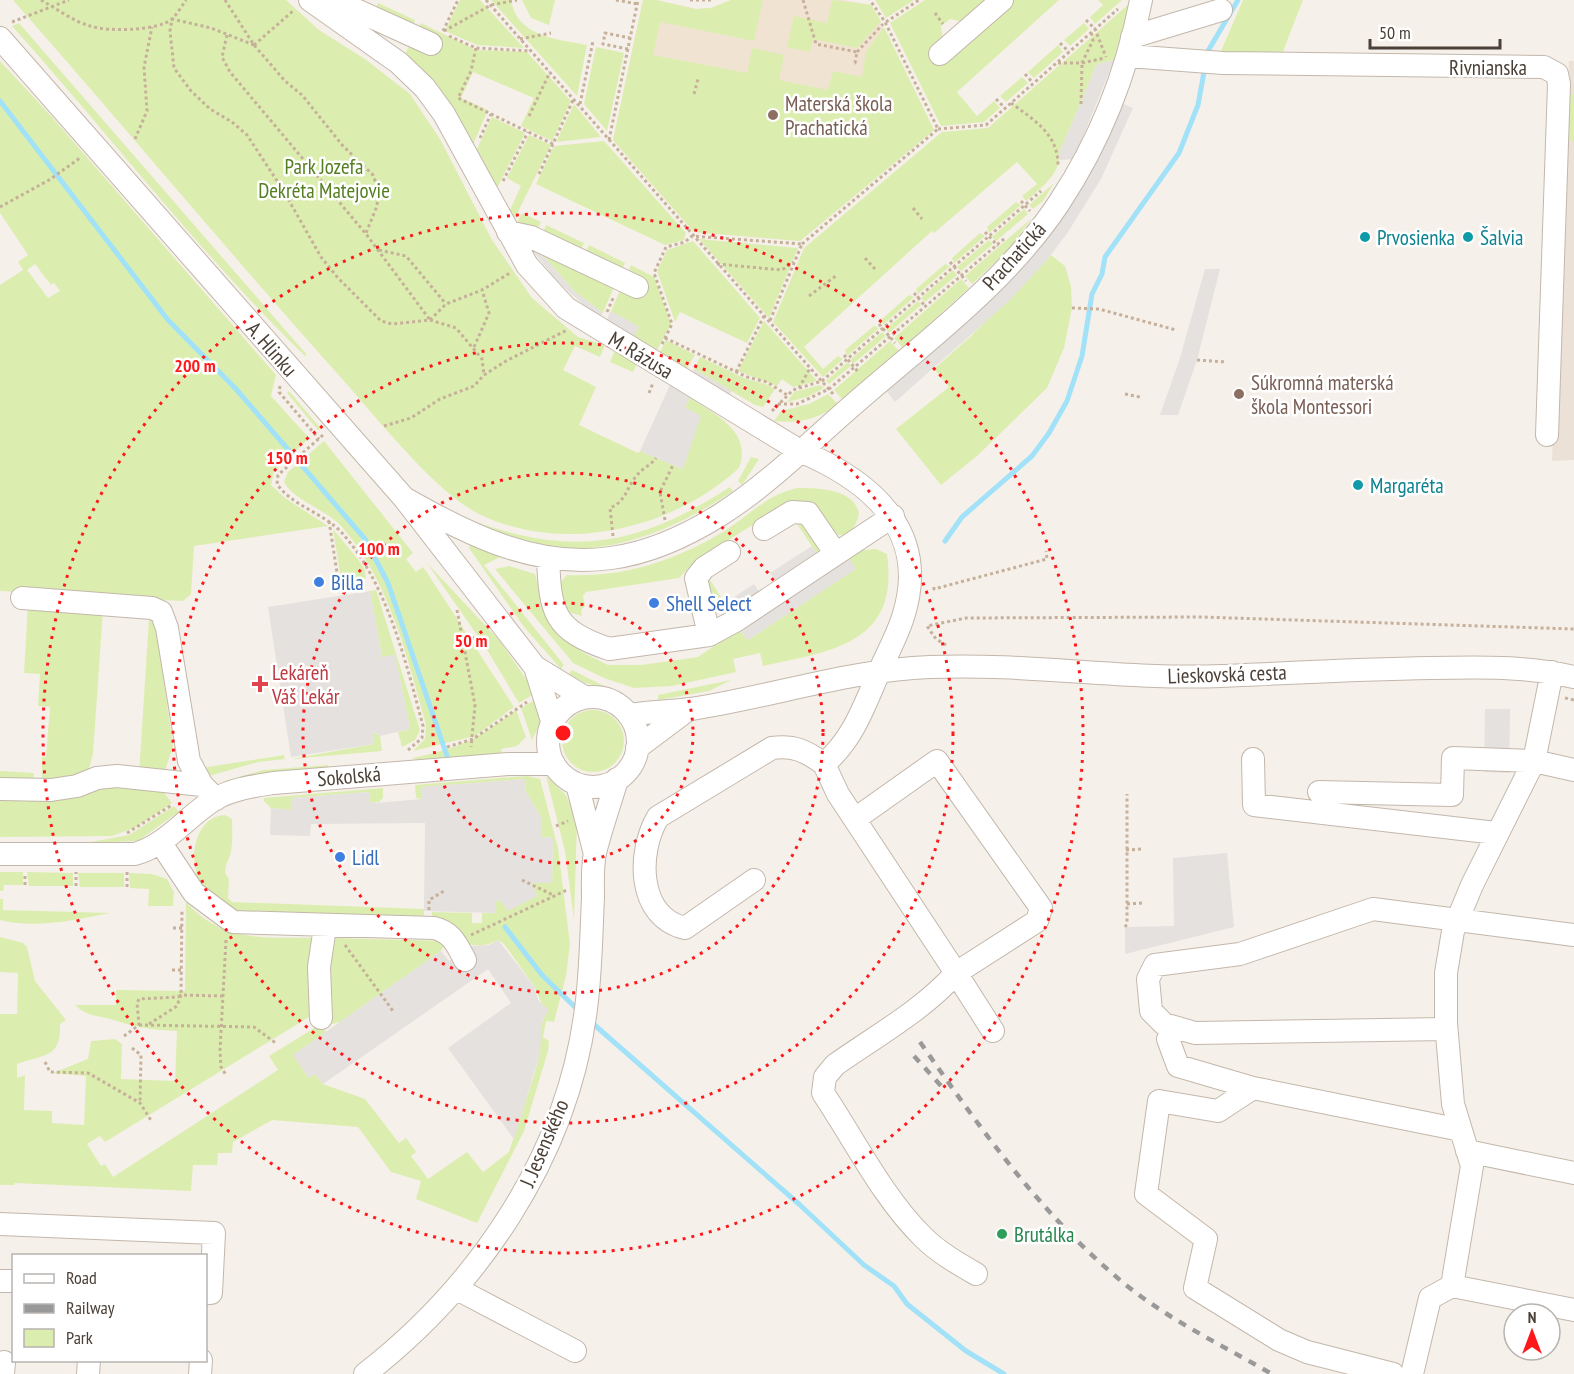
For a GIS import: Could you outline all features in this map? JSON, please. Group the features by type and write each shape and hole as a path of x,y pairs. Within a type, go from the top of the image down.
{"street":[{"path":"334,0 407,33 436,38"},
{"path":"940,54 1002,0"},
{"name":"M. Rázusa","path":"303,4 396,61 435,101 508,232 540,282 566,308 800,451"},
{"name":"Prachatická","path":"404,498 449,524 486,540 549,557 577,560 609,559 663,544 722,514 764,484 979,296 1025,248 1079,170 1112,104 1118,54 1130,4"},
{"path":"1118,54 1221,10"},
{"name":"A. Hlinku","path":"4,30 404,498 535,667"},
{"path":"396,61 407,33"},
{"name":"Rivnianska","path":"1118,54 1216,63 1544,67 1557,74 1559,95 1547,435"},
{"path":"508,232 531,237 629,283"},
{"path":"800,451 830,464 846,475 880,502 893,516 904,538 909,576 903,618 854,730 841,750 824,764"},
{"path":"764,529 792,512 808,513 836,554"},
{"path":"549,557 552,608 563,625 593,643 609,648 709,635 735,621 893,516"},
{"path":"709,635 696,578 704,567 729,552"},
{"path":"22,598 152,608 161,612 167,628 189,761 209,792"},
{"name":"Lieskovská cesta","path":"629,715 657,710 689,709 880,670 990,666 1174,677 1374,668 1492,667 1563,675"},
{"path":"535,667 584,697"},
{"path":"535,667 552,721 551,755 566,778 577,784 597,788 617,779"},
{"path":"1452,1286 1472,1166 1453,1104 1446,1029 1446,973 1453,931 1496,833 1534,761 1563,675"},
{"path":"552,721 562,707 584,697 597,696 610,700 629,715 637,733 637,748"},
{"name":"Lieskovská cesta","path":"617,779 630,766 637,748 689,709"},
{"path":"754,880 685,928 670,924 661,918 646,889 643,876 652,828 658,817 772,748 789,746 806,751 824,764 838,794 993,1030"},
{"name":"Sokolská","path":"0,854 128,855 140,852 160,842 209,792 239,790 273,783 508,764 551,755"},
{"path":"1319,792 1452,795 1453,758 1534,761 1574,770"},
{"path":"1253,759 1254,805 1496,833"},
{"path":"855,819 937,761 1041,908 1037,921 956,973 946,986 835,1065 825,1077 823,1093 896,1205 923,1237 947,1257 976,1274"},
{"path":"0,789 65,789 106,777 209,792"},
{"name":"J. Jesenského","path":"381,1370 457,1288 501,1231 536,1167 558,1117 583,1028 588,994 595,854 617,779"},
{"name":"J. Jesenského","path":"577,784 595,854"},
{"path":"160,842 194,893 233,921 325,927 443,930 465,949"},
{"path":"1446,1029 1195,1034 1164,1024 1151,1011 1148,979 1155,965 1240,954 1373,909 1574,935"},
{"path":"321,1018 319,977 325,927"},
{"path":"1168,1039 1178,1066 1253,1088 1464,1141 1574,1173"},
{"path":"1253,1088 1218,1111 1159,1101 1146,1194 1206,1239 1195,1288 1279,1340 1306,1352 1393,1374"},
{"path":"0,1224 214,1233 211,1293 207,1293"},
{"path":"1412,1374 1430,1298 1452,1286 1574,1310"},
{"path":"457,1288 575,1351"}],"path":[{"path":"41,0 98,28 152,27 172,19 228,34 254,45"},
{"path":"4,30 69,0"},
{"path":"186,0 172,19 170,31 174,68 191,92 210,109 232,122 247,135 283,190 321,257 338,278 381,321 392,324 430,320 456,328 474,347 485,365 484,375"},
{"path":"225,0 254,45 285,81 302,95 350,153 374,175 378,189 377,206 366,234"},
{"path":"436,38 458,0"},
{"path":"486,0 830,390"},
{"path":"436,38 490,5 517,0"},
{"path":"609,140 638,2 616,0"},
{"path":"690,0 712,0"},
{"path":"803,0 816,44 857,52"},
{"path":"870,0 938,129"},
{"path":"852,63 855,63 857,52 884,23 919,0"},
{"path":"254,45 303,4"},
{"path":"769,322 802,244 938,129 986,125 1091,32 1130,4"},
{"path":"935,13 943,24"},
{"path":"1057,63 1082,63 1118,54 1086,20"},
{"path":"135,139 147,111 144,68 152,27"},
{"path":"1081,104 1082,63 1093,40 1091,32"},
{"path":"520,39 551,33"},
{"path":"628,49 603,44 605,33 630,38"},
{"path":"228,34 222,57 225,64 366,234 430,320"},
{"path":"436,38 476,48 531,51"},
{"path":"580,105 593,41"},
{"path":"1060,43 1069,52"},
{"path":"476,48 471,71 458,98 553,144"},
{"path":"529,116 550,72"},
{"path":"1025,74 1034,83"},
{"path":"694,94 698,79"},
{"path":"539,174 574,98"},
{"path":"996,99 1005,108"},
{"path":"1011,103 1051,135 1058,151 1058,158"},
{"path":"482,131 491,114"},
{"path":"492,204 528,132"},
{"path":"1060,168 1063,160"},
{"path":"0,207 61,172"},
{"path":"793,390 822,381 1046,187"},
{"path":"1021,201 1025,205"},
{"path":"913,208 922,219"},
{"path":"1033,214 1039,209"},
{"path":"986,232 997,245"},
{"path":"778,404 797,404 830,390 1011,233"},
{"path":"787,395 767,382 736,372 665,338 672,324 654,273 666,247 685,242 692,236 802,244"},
{"path":"377,250 406,256 446,304"},
{"path":"865,258 874,269"},
{"path":"717,264 782,270 796,261"},
{"path":"950,262 962,275"},
{"path":"430,320 446,304 482,290 515,269"},
{"path":"810,296 837,274"},
{"path":"599,330 629,283"},
{"path":"474,347 489,313 482,290"},
{"path":"914,293 925,306"},
{"path":"1074,308 1099,309 1176,330"},
{"path":"736,372 764,316"},
{"path":"879,324 890,337"},
{"path":"384,426 411,418 440,399 474,386 484,375 558,334"},
{"path":"695,359 698,354"},
{"path":"844,355 854,367"},
{"path":"1197,360 1226,362"},
{"path":"799,388 810,368"},
{"path":"649,393 654,381"},
{"path":"279,392 319,439"},
{"path":"1125,394 1140,397"},
{"path":"324,435 283,470 277,478 280,488 329,521 355,549 382,594 421,718 423,732 420,740 400,756"},
{"path":"613,536 610,508 621,504 638,473 648,468 656,458"},
{"path":"665,519 660,492 673,465"},
{"path":"329,521 340,592"},
{"path":"934,587 934,589 1047,559 1046,551"},
{"path":"457,610 475,705 473,739"},
{"path":"946,645 936,639 927,626 966,618 1201,617 1574,629"},
{"path":"455,746 473,739 518,707"},
{"path":"420,740 423,746"},
{"path":"1125,927 1127,904 1126,794"},
{"path":"1126,850 1143,849"},
{"path":"76,870 76,886"},
{"path":"127,870 127,888"},
{"path":"25,872 25,885"},
{"path":"522,880 555,896"},
{"path":"465,949 567,890"},
{"path":"429,912 429,900 444,891"},
{"path":"1127,904 1142,903"},
{"path":"146,1025 177,1006 181,995 183,911"},
{"path":"173,928 182,928"},
{"path":"226,1075 220,1063 220,1025 227,936"},
{"path":"352,954 393,1011"},
{"path":"172,970 182,970"},
{"path":"139,1025 137,1003 139,999 181,995 222,996"},
{"path":"124,1036 139,1025 254,1026 277,1044"},
{"path":"132,1048 142,1054 140,1103"},
{"path":"45,1062 50,1072 88,1073 140,1103 152,1122"}],"shaded area":[{"name":"Materská škola Prachatická","path":"643,0 656,0 696,9 711,8 731,0 844,0 871,5 934,130 800,241 694,232 613,140"},
{"path":"1114,60 1074,159 1060,160 1060,151 1097,64"},
{"path":"1569,61 1574,61 1574,460 1552,461"},
{"path":"1117,101 1133,108 1101,179 1068,232 1047,260 1010,300 895,402 885,389 979,308"},
{"path":"533,244 574,291 603,313 600,318 554,277 529,246"},
{"path":"1205,269 1220,269 1197,360 1178,415 1160,415 1180,358"},
{"path":"611,311 639,327 633,338 606,321"},
{"path":"694,369 732,391 726,400 689,378"},
{"path":"670,385 690,398 685,407 701,416 683,469 640,451"},
{"path":"812,546 817,554 776,581 770,573"},
{"path":"848,557 856,569 748,640 739,629"},
{"path":"754,584 759,592 730,611 725,603"},
{"path":"370,591 382,657 395,655 410,729 380,736 373,731 374,744 291,757 268,607"},
{"path":"1485,709 1510,709 1509,773 1484,772"},
{"path":"525,779 526,792 541,817 541,837 553,838 552,883 532,883 537,896 508,911 500,900 496,902 496,913 424,911 425,823 311,824 310,836 270,835 271,808 291,810 291,798 369,792 370,802 376,803 422,799 421,787"},
{"path":"1227,853 1234,927 1125,954 1125,927 1174,926 1173,858"},
{"path":"498,940 534,986 538,1000 549,1010 542,1021 540,1053 514,1139 448,1048 511,1003 488,969 323,1084 315,1074 309,1078 293,1055 441,951 449,961 471,946 489,945"}],"green space":[{"name":"Park Jozefa Dekréta Matejovie","path":"13,0 286,0 319,30 365,59 410,94 440,139 492,240 532,298 578,337 605,345 600,357 575,346 563,370 596,387 579,425 638,453 640,451 683,469 685,407 690,398 729,425 736,434 741,444 742,455 739,468 712,489 682,507 649,521 615,530 580,534 546,533 512,526 479,514 462,504 444,490 390,434"},
{"path":"460,0 480,0 524,48 477,45 445,31"},
{"path":"491,0 511,0 521,22 540,34 587,45 577,96"},
{"path":"522,0 555,0 549,25 531,18"},
{"name":"Materská škola Prachatická","path":"643,0 656,0 696,9 711,8 731,0 763,0 754,41 660,22 653,55 747,73 752,48 784,55 779,80 828,90 833,71 862,77 866,52 884,27 934,130 800,241 694,232 613,140"},
{"path":"832,0 871,5 881,21 857,48 813,39 810,52 787,47 794,16 827,23"},
{"path":"875,0 914,0 886,18"},
{"path":"925,0 993,0 963,22 950,19 941,26 943,41 1010,0 1059,0 957,92 977,116 994,101 1000,108 984,122 941,126 890,23"},
{"path":"1098,0 1122,0 1095,24 1090,17 1103,5"},
{"path":"1243,0 1303,0 1280,59 1218,58"},
{"path":"378,3 415,20 412,28 375,11"},
{"path":"1130,3 1114,60 1097,64 1060,151 1054,173 1026,201 1022,196 1037,184 1017,162 934,233 932,231 804,347 823,369 838,356 843,359 823,377 773,322 804,248 942,132 988,128"},
{"path":"19,23 307,355 305,356 266,317 192,236 12,26"},
{"path":"421,23 476,50 527,52 571,101 552,141 521,126 534,98 473,72 461,98 488,110 469,154 403,58"},
{"path":"1084,23 1089,29 1070,46 1064,40"},
{"path":"1058,45 1063,52 1034,78 1028,72"},
{"path":"596,47 624,53 607,131 584,104"},
{"path":"0,61 52,117 276,375 271,396 309,438 274,472 271,485 285,498 328,526 194,546 191,594 183,601 0,591 0,285 23,270 18,262 28,255 0,213","holes":["35,264 51,285 54,283 60,291 48,298 27,270"]},
{"path":"1022,77 1028,83 1006,102 1000,96"},
{"path":"1567,94 1574,94 1574,141 1565,141"},
{"path":"574,104 601,137 556,142"},
{"path":"492,117 525,133 493,196 472,159"},
{"path":"529,135 551,145 513,222 508,214 521,186 507,178"},
{"path":"604,141 686,233 684,240 665,245 536,184 554,146"},
{"path":"1054,183 1043,201 1033,209 1029,205"},
{"path":"1016,202 1021,205 989,233 987,227"},
{"path":"1024,209 1028,214 996,241 992,237"},
{"path":"522,213 541,222 535,235 516,225"},
{"path":"1032,218 1006,252 972,284 965,276"},
{"path":"546,225 584,243 579,255 541,238"},
{"path":"980,233 985,236 954,263 952,258"},
{"path":"699,239 798,248 769,318"},
{"path":"989,240 993,244 961,271 957,267"},
{"path":"693,241 760,318 747,343 680,312 675,322 657,271 667,250"},
{"path":"533,244 616,282 603,313 574,291"},
{"path":"589,245 625,263 620,275 583,257"},
{"path":"1051,255 1065,266 1071,286 1072,308 1064,348 1047,388 977,456 941,485 896,429 949,387 934,369 971,336"},
{"path":"945,264 950,266 918,294 916,289"},
{"path":"631,265 654,277 671,324 656,352 633,338 638,327 611,311"},
{"path":"953,270 957,275 925,302 921,298"},
{"path":"961,279 969,288 903,348 894,338"},
{"path":"909,295 914,297 883,325 881,320"},
{"path":"918,301 921,305 889,333 886,329"},
{"path":"764,321 817,381 793,387 782,379 777,386 738,371"},
{"path":"874,326 879,328 847,356 845,350"},
{"path":"882,332 886,336 853,364 850,360"},
{"path":"666,340 695,355 686,370 659,354"},
{"path":"890,341 899,351 843,400 834,390"},
{"path":"615,350 637,364 633,372 610,362"},
{"path":"700,357 746,379 775,389 763,407 755,405 694,369"},
{"path":"848,362 851,366 829,384 826,381"},
{"path":"820,385 824,388 807,397 787,402 794,392"},
{"path":"289,391 321,429 318,430 287,393"},
{"path":"828,394 838,404 816,417 791,422 774,421 781,411 809,404"},
{"path":"324,441 413,553 406,559 416,572 423,567 426,571 514,707 475,736 413,751 425,739 426,725 404,647 385,596 359,549 342,527 328,515 302,500 284,482 288,472"},
{"path":"751,457 759,459 742,485 738,481"},
{"path":"730,487 733,491 669,527 635,539 601,547 566,549 531,546 497,535 463,517 501,530 536,538 569,542 601,540 632,534 663,523"},
{"path":"797,488 824,489 843,494 856,505 859,514 855,526 846,534 838,535 816,512 759,521 696,560 679,578 586,592 583,596 585,606 581,610 582,616 564,611 559,584 567,575 629,570 669,558 708,541 767,500"},
{"path":"800,520 821,551 817,554 795,521"},
{"path":"333,529 364,568 366,577 363,582 342,586"},
{"path":"471,544 502,556 484,565 564,665 561,669 524,627 469,548"},
{"path":"876,549 887,554 888,584 883,607 871,625 855,638 836,648 788,661 763,666 760,653 733,659 736,672 672,686 634,688 604,678 573,663 495,569 509,566 535,574 547,619 582,652 608,665 641,665 698,657 739,629 748,640 855,569 848,557 863,550"},
{"path":"427,563 499,640 536,693 519,703 484,645"},
{"path":"708,577 730,611 716,611 709,603"},
{"path":"376,590 420,730 415,740 402,747 398,732 410,729 395,655 382,657 370,591"},
{"path":"28,604 103,610 93,754 87,775 42,780 42,757 46,757 50,707 38,706 40,674 24,673"},
{"path":"149,618 156,626 173,746 163,777 139,775"},
{"path":"572,670 610,689 585,683 569,674"},
{"path":"731,680 709,691 658,700 658,695"},
{"path":"538,698 541,721 532,740 521,708"},
{"path":"516,710 526,737 517,746 501,749 502,754 419,760 412,758 467,742"},
{"path":"593,710 610,715 615,719 619,724 624,741 619,758 615,763 610,767 593,772 576,767 571,763 567,758 562,741 567,724 571,719 576,715"},
{"path":"372,731 380,736 382,751 291,759 374,744"},
{"path":"284,755 285,759 258,762 209,776 201,768"},
{"path":"328,765 328,769 221,782 264,770"},
{"path":"0,771 34,773 33,779 0,784"},
{"path":"527,776 540,779 558,848 570,944 566,976 554,1022 546,1021 543,1037 549,1041 548,1051 524,1131 477,1223 416,1199 421,1181 391,1172 358,1127 272,1120 233,1142 232,1153 218,1153 217,1165 193,1165 191,1191 15,1183 14,1185 0,1185 0,1014 17,1014 18,973 0,972 0,937 23,943 27,947 35,981 66,1020 60,1024 58,1043 50,1053 17,1064 17,1078 25,1075 24,1110 52,1111 52,1123 84,1125 86,1076 53,1073 88,1059 91,1041 115,1039 122,1044 121,1079 175,1081 177,1031 132,1025 90,1014 75,1005 116,1005 116,990 185,991 186,902 215,925 230,931 262,937 315,938 314,1014 105,1142 100,1136 87,1144 101,1166 105,1164 113,1177 278,1070 269,1056 316,1027 323,1028 326,1032 293,1055 309,1078 315,1074 323,1084 365,1099 399,1143 406,1138 416,1152 411,1156 428,1179 467,1152 483,1172 509,1152 540,1053 539,1030 546,1013 534,986 504,944 498,940 480,945 464,942 432,921 432,912 472,913 472,923 482,923 482,913 496,913 496,902 537,896 532,883 552,883 553,838 541,837 541,817 526,792 525,779 422,787 422,799 416,798 415,785"},
{"path":"546,776 566,795 577,822 574,920 565,851"},
{"path":"108,781 158,785 172,803 134,828 112,836 0,837 0,795"},
{"path":"383,788 383,798 379,802 370,803 368,792 291,798 291,810 271,808 264,801 264,798"},
{"path":"174,806 181,814 176,817 174,815 138,841 85,843 129,835"},
{"path":"225,815 232,819 232,847 225,872 229,879 228,898 232,902 424,909 424,921 241,914 211,897 192,875 197,873 195,846 202,828 216,817"},
{"path":"0,872 23,872 23,885 4,885 3,891 0,891"},
{"path":"27,872 73,873 73,886 29,886"},
{"path":"78,873 124,873 124,887 80,887"},
{"path":"129,873 152,874 167,879 174,892 173,906 148,906 149,889 130,888"},
{"path":"0,899 3,899 3,910 110,913 41,924 13,923 0,920"},
{"path":"332,938 446,941 441,951 340,1022 332,1024 325,1004"}],"waterway":[{"path":"1208,51 1238,0"},
{"path":"945,541 962,517 1032,456 1049,433 1067,401 1082,356 1092,294 1102,274 1105,257 1179,153 1198,105 1204,72"},
{"path":"0,101 168,320 236,389 365,539 388,583 447,756"},
{"path":"505,927 542,975 579,1011"},
{"path":"590,1021 800,1205 864,1265 894,1286 907,1304 966,1351 1004,1374"}],"railway":[{"path":"920,1042 1009,1164 1059,1222 1085,1248 1150,1303 1272,1374"},
{"path":"914,1056 943,1088"}],"place":[{"name":"Materská škola Prachatická","path":"773,115"},
{"name":"Prvosienka","path":"1365,237"},
{"name":"Šalvia","path":"1468,237"},
{"name":"Súkromná materská škola Montessori","path":"1239,394"},
{"name":"Margaréta","path":"1358,485"},
{"name":"Billa","path":"319,582"},
{"name":"Shell Select","path":"654,603"},
{"name":"Lekáreň Váš Lekár","path":"260,684"},
{"name":"Lidl","path":"340,857"},
{"name":"Brutálka","path":"1002,1234"}]}
